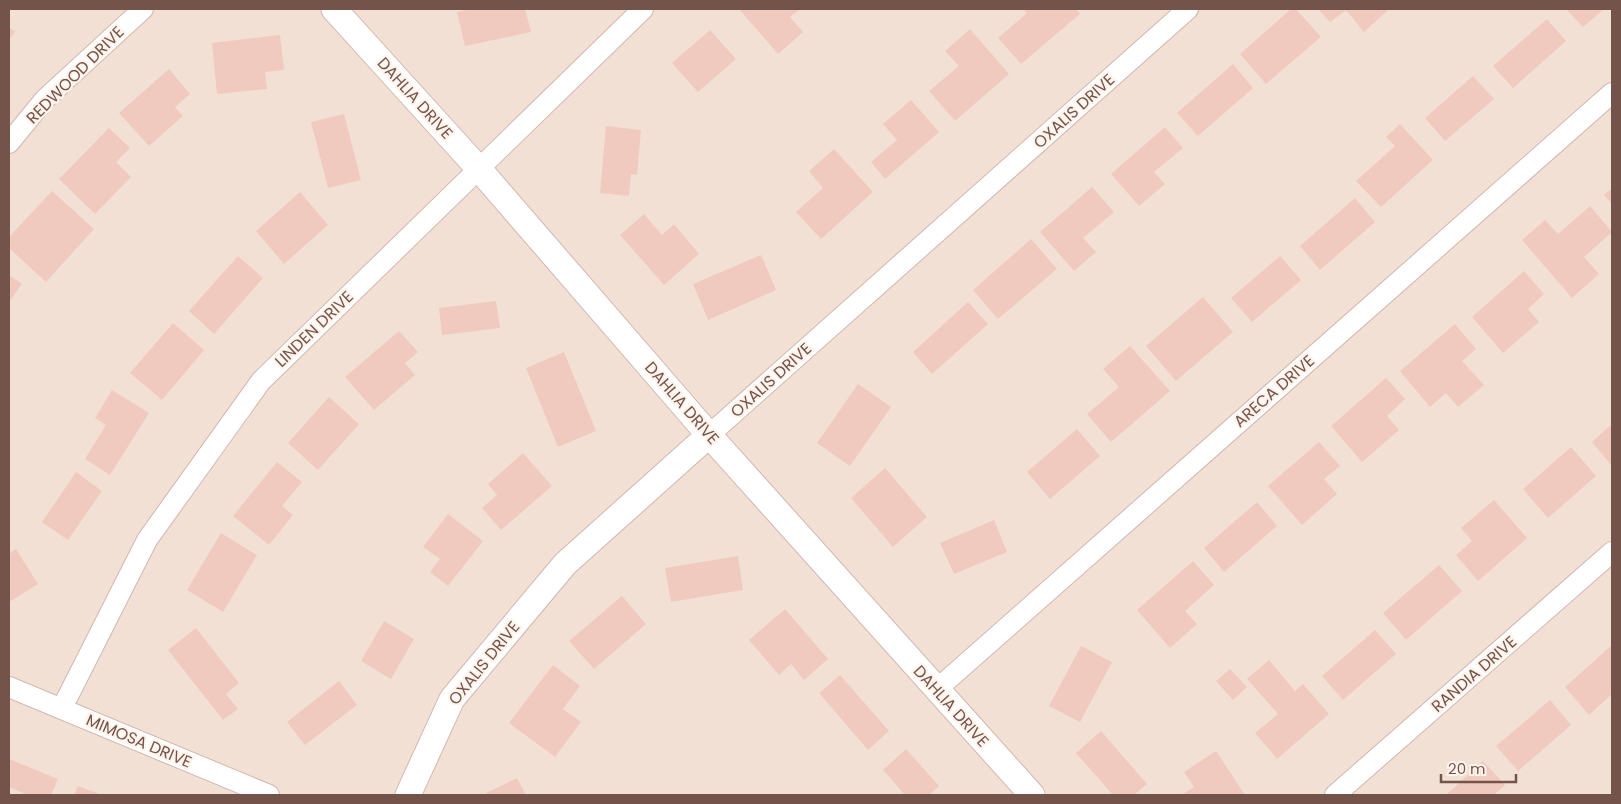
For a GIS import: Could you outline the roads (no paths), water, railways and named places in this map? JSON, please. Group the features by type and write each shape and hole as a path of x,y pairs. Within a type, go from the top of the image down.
{"street":[{"name":"REDWOOD DRIVE","path":"9,143 45,99 143,9"},
{"name":"DAHLIA DRIVE","path":"334,9 478,169 709,435 1032,795"},
{"name":"LINDEN DRIVE","path":"62,708 147,540 261,381 644,9"},
{"name":"OXALIS DRIVE","path":"408,795 452,699 565,564 1188,9"},
{"name":"ARECA DRIVE","path":"936,690 1612,93"},
{"name":"RANDIA DRIVE","path":"1335,795 1612,552"},
{"name":"MIMOSA DRIVE","path":"9,687 269,795"}]}
